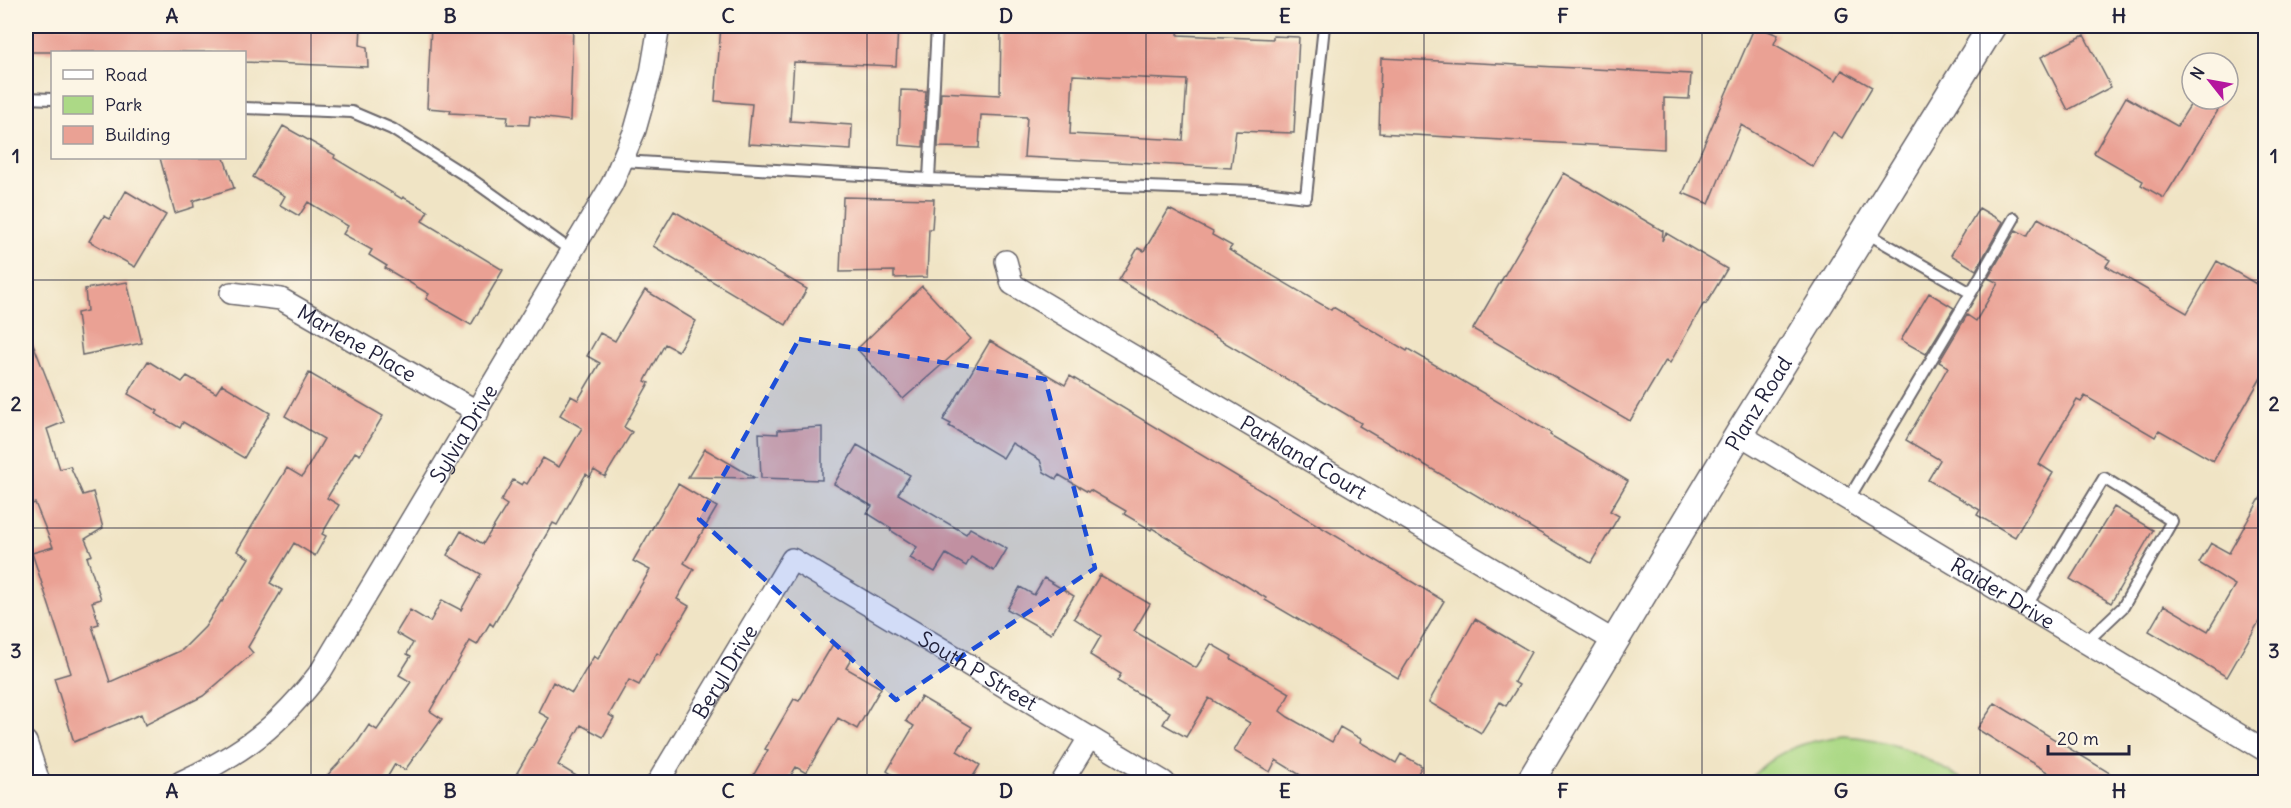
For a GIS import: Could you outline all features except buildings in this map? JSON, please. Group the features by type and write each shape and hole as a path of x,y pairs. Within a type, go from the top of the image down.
{"street":[{"name":"Sylvia Drive","path":"181,783 219,765 259,738 298,701 321,671 478,412 612,184 635,130 651,73 659,26"},
{"name":"Planz Road","path":"1530,783 1739,434 1992,26"},
{"name":"Parkland Court","path":"1006,261 1012,284 1614,641"},
{"name":"Marlene Place","path":"231,293 281,299 478,412"},
{"name":"Raider Drive","path":"1739,434 2085,643 2264,746"},
{"name":"South P Street","path":"792,560 1164,783"},
{"name":"Beryl Drive","path":"658,783 792,560"},
{"path":"1062,783 1089,738"},
{"path":"26,742 39,783"}],"lane":[{"path":"929,179 936,26"},
{"path":"622,161 929,179 1256,191 1306,197 1324,26"},
{"path":"26,98 51,99"},
{"path":"246,108 352,112 392,129 471,179 573,252"},
{"path":"1848,500 2014,218"},
{"path":"1864,231 1971,293"},
{"path":"2026,607 2104,478 2172,520 2123,607 2085,643"}],"highlighted area":[{"path":"799,339 1045,379 1095,568 896,700 699,519"}],"green space":[{"path":"1844,736 1879,741 1908,750 1967,782 1748,782 1768,762 1791,749 1803,744"}]}
